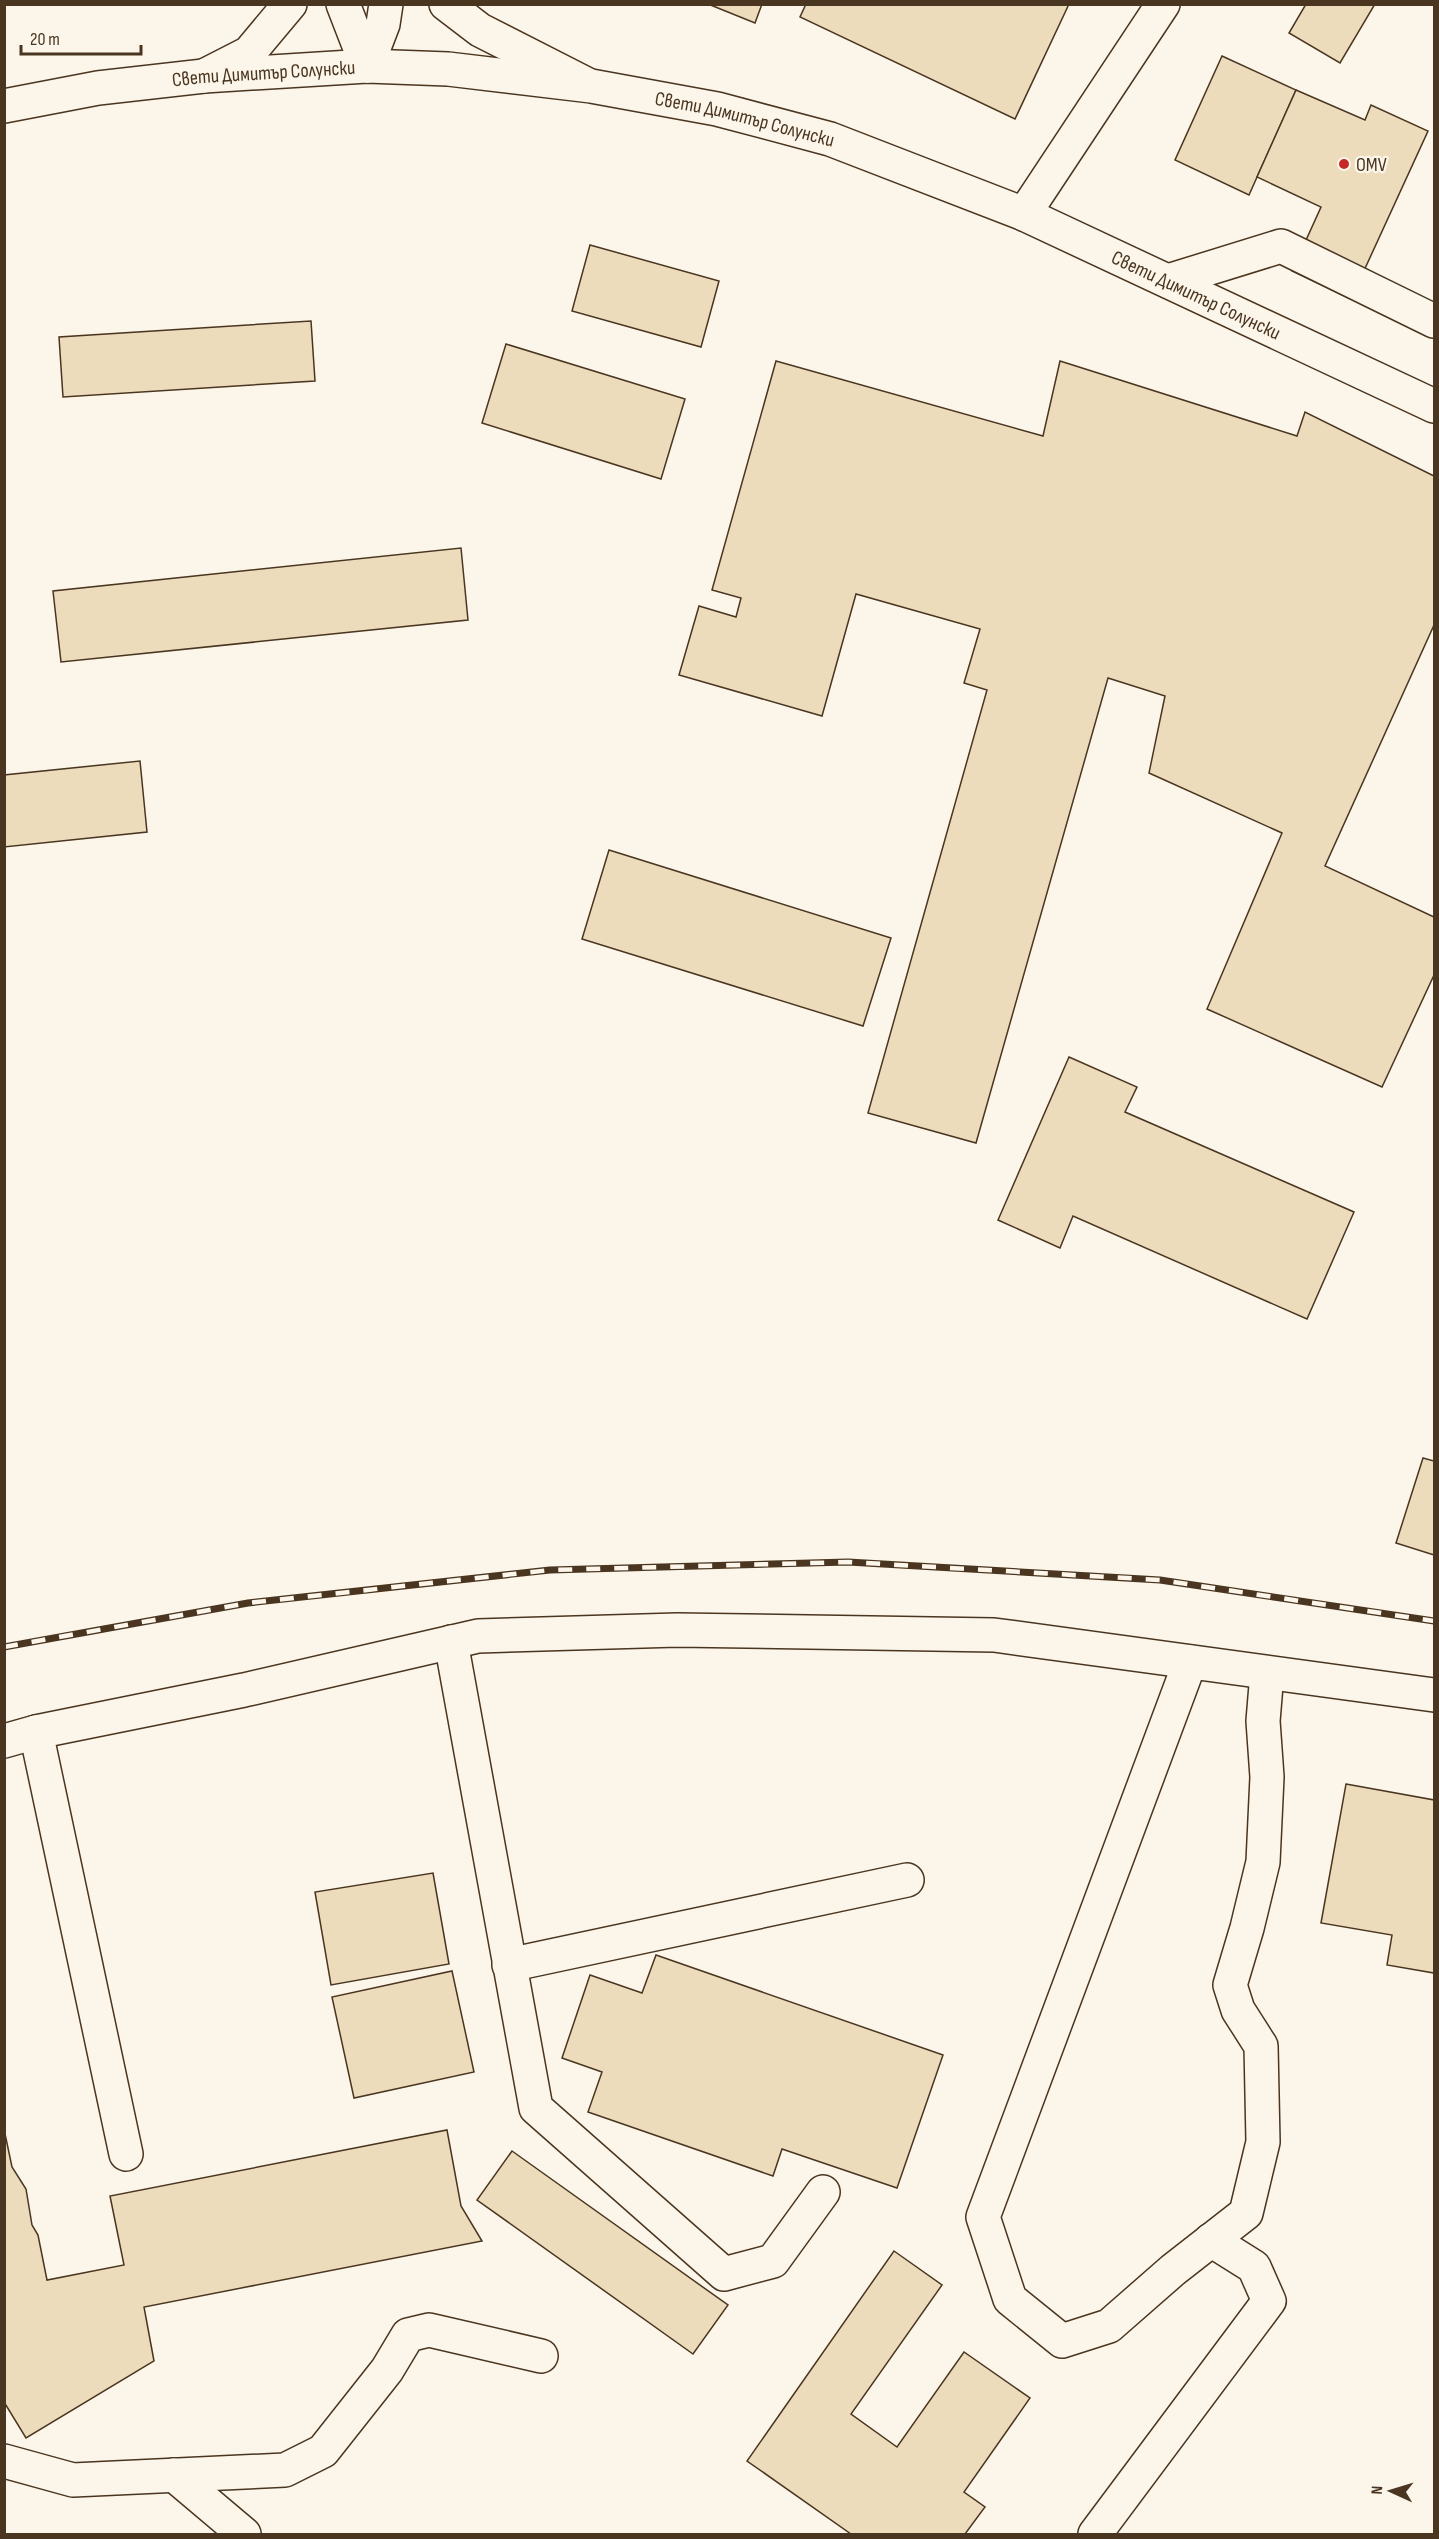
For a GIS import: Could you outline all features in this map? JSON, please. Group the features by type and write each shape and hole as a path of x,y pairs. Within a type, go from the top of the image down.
{"street":[{"path":"204,76 249,53 290,4"},
{"path":"343,4 367,66"},
{"path":"367,66 383,24 386,4"},
{"path":"446,4 480,30 591,86"},
{"path":"1024,214 1163,4"},
{"name":"Свети Димитър Солунски","path":"4,106 98,88 204,76 367,66 448,69 591,86 717,109 830,139 1024,214 1434,406"},
{"path":"1168,281 1281,246 1434,321"},
{"path":"4,1741 36,1732 244,1690 478,1636 676,1629 994,1635 1434,1695"},
{"path":"451,1642 536,2108 724,2274 773,2261 823,2192"},
{"path":"1190,1662 983,2217 1010,2299 1062,2341 1109,2326 1246,2213 1263,2142 1261,2046 1238,2010 1230,1984 1263,1862 1267,1778 1263,1721 1267,1673"},
{"path":"36,1732 126,2154"},
{"path":"510,1965 908,1880"},
{"path":"1095,2535 1269,2301 1254,2267 1211,2240"},
{"path":"4,2461 74,2480 285,2470 322,2451 387,2370 408,2335 429,2331 541,2356"},
{"path":"174,2475 244,2535"}],"building":[{"path":"708,4 762,4 755,23"},
{"path":"806,4 1069,4 1015,119 800,17"},
{"path":"1306,4 1375,4 1340,63 1289,33"},
{"path":"1222,56 1296,90 1249,195 1175,160"},
{"path":"1296,90 1365,120 1371,105 1428,131 1351,299 1292,271 1321,207 1257,177"},
{"path":"590,245 719,281 701,347 572,311"},
{"path":"311,321 315,381 63,397 59,337"},
{"path":"506,344 685,399 661,479 482,423"},
{"path":"776,361 1043,436 1060,361 1297,436 1305,412 1434,476 1434,625 1325,866 1434,917 1434,975 1382,1087 1207,1009 1282,833 1149,773 1165,696 1108,678 976,1143 868,1113 987,690 964,683 980,629 856,594 822,716 679,675 699,606 736,617 741,598 712,590"},
{"path":"461,548 468,620 61,662 53,591"},
{"path":"140,761 147,832 4,847 4,775"},
{"path":"609,850 891,938 863,1026 582,939"},
{"path":"1069,1057 1137,1087 1125,1112 1354,1212 1307,1319 1073,1216 1060,1248 998,1220"},
{"path":"1423,1458 1434,1461 1434,1555 1396,1543"},
{"path":"1346,1784 1434,1800 1434,1973 1387,1965 1392,1935 1321,1923"},
{"path":"433,1873 449,1964 331,1985 315,1892"},
{"path":"656,1955 943,2055 897,2188 782,2149 773,2176 588,2112 602,2072 562,2058 590,1975 642,1993"},
{"path":"452,1971 474,2072 354,2098 332,1997"},
{"path":"4,2129 12,2167 26,2189 32,2225 38,2235 47,2280 124,2265 110,2196 447,2130 461,2206 482,2241 144,2307 154,2361 26,2438 4,2402"},
{"path":"512,2151 728,2305 693,2354 477,2200"},
{"path":"894,2251 942,2285 851,2414 897,2447 964,2352 1030,2398 964,2492 985,2507 965,2534 851,2534 747,2461"}],"railway":[{"path":"4,1647 248,1603 550,1570 848,1562 1160,1580 1434,1621"}],"place":[{"name":"OMV","path":"1344,164"}]}
